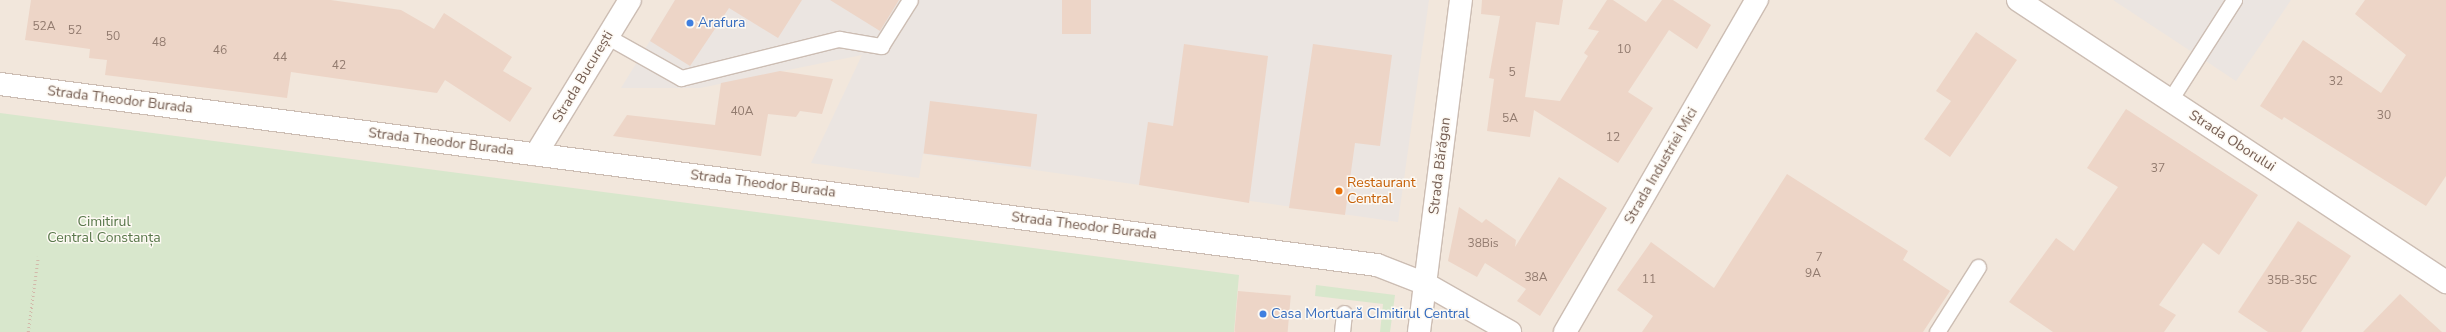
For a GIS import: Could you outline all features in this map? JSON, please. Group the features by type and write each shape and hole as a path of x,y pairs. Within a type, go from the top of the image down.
{"street":[{"name":"Strada București","path":"536,154 630,0"},
{"name":"Strada Bărăgan","path":"1419,332 1461,0"},
{"name":"Strada Industriei Mici","path":"1565,332 1756,0"},
{"name":"Strada Oborului","path":"2018,0 2446,282"},
{"name":"Strada Theodor Burada","path":"0,84 1377,265 1426,284 1510,332"}],"lane":[{"path":"608,37 681,78 839,39 881,46 910,0"},
{"path":"2170,100 2234,0"},
{"path":"1937,332 1978,267"},
{"path":"1342,332 1344,313"}],"path":[{"path":"28,332 38,257"}],"shaded area":[{"path":"0,0 2446,0 2446,332 0,332"},
{"path":"675,0 1429,0 1398,222 923,154 919,178 811,163 862,55 700,88 621,88"},
{"path":"2113,0 2291,0 2236,81"}],"green space":[{"name":"Cimitirul Central Constanța","path":"0,113 1239,275 1234,332 0,332"},
{"path":"1316,285 1395,295 1390,332 1380,332 1383,304 1315,296"}],"building":[{"path":"31,0 331,0 401,10 434,29 444,13 512,57 503,71 532,88 510,122 445,80 437,93 291,72 287,98 105,75 107,60 89,58 90,49 25,40"},
{"name":"Arafura","path":"675,0 802,0 778,38 729,8 690,66 650,41"},
{"path":"830,0 899,0 880,31"},
{"path":"1062,0 1091,0 1091,34 1062,34"},
{"path":"1482,0 1563,0 1559,25 1536,22 1525,97 1560,101 1588,56 1584,53 1599,31 1588,29 1607,0 1613,0 1646,22 1662,0 1673,0 1711,25 1697,49 1669,30 1628,92 1653,108 1618,163 1534,110 1530,137 1487,131 1494,79 1489,78 1500,16 1481,14"},
{"path":"2365,0 2446,0 2446,176 2426,206 2284,117 2282,120 2260,106 2303,40 2381,93 2406,55 2355,14"},
{"path":"1976,32 2017,60 1950,157 1924,139 1951,101 1936,91"},
{"path":"1184,44 1268,56 1249,203 1139,185 1148,122 1173,126"},
{"path":"1313,44 1392,55 1380,146 1355,143 1345,215 1289,208"},
{"path":"780,71 833,79 822,114 800,111 796,117 768,114 761,156 613,136 627,115 715,125 721,83"},
{"path":"930,101 1037,114 1031,167 924,154"},
{"path":"2126,109 2258,195 2219,255 2203,243 2159,305 2176,315 2164,332 2053,332 2009,302 2056,238 2074,251 2118,187 2087,168"},
{"path":"1787,174 1908,251 1903,260 1950,291 1923,332 1642,332 1653,316 1617,290 1651,242 1714,288"},
{"path":"1559,177 1607,208 1540,316 1517,301 1526,289 1485,263 1477,277 1448,261 1459,207 1482,223 1486,219 1516,240 1515,247"},
{"path":"2298,221 2351,256 2301,332 2268,332 2238,312"},
{"name":"Casa Mortuară CImitirul Central","path":"1238,291 1291,296 1288,332 1234,332"},
{"path":"2400,294 2442,332 2363,332"}],"place":[{"name":"Arafura","path":"690,23"},
{"name":"Restaurant Central","path":"1339,191"},
{"name":"Casa Mortuară CImitirul Central","path":"1263,314"}]}
